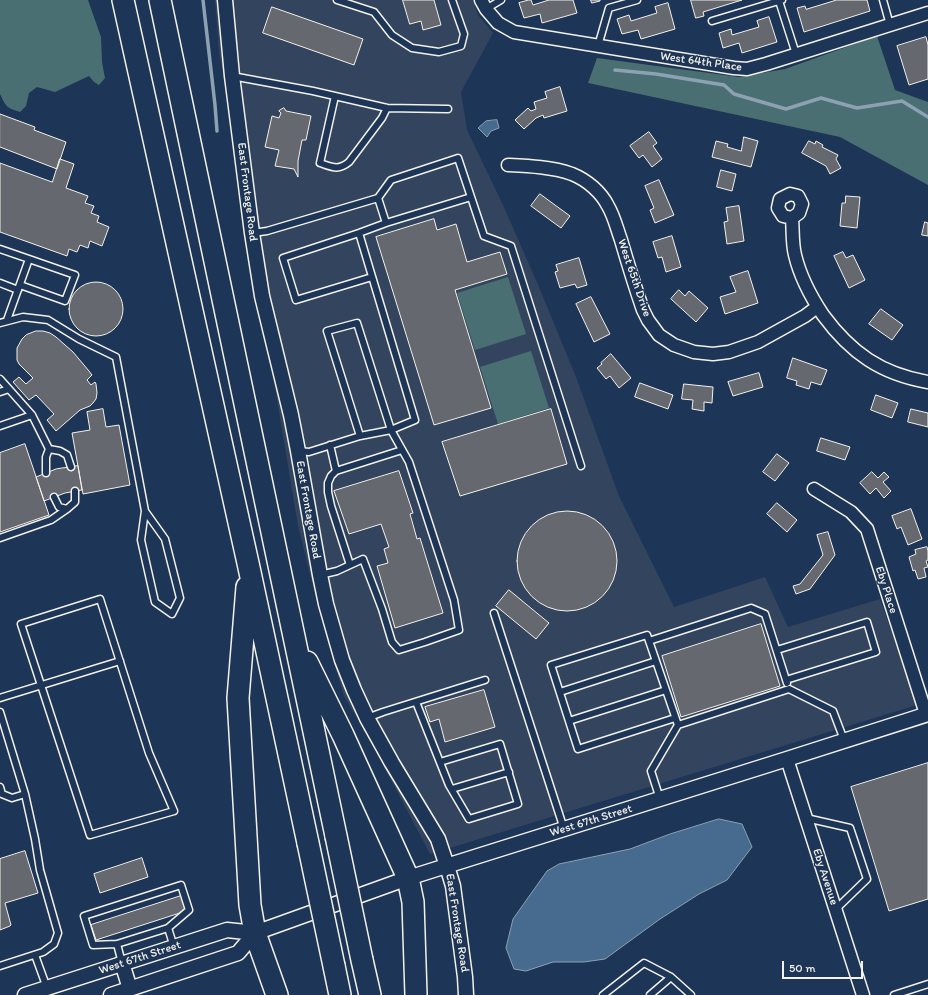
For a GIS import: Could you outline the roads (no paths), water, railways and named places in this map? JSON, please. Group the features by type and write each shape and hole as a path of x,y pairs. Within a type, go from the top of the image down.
{"highway":[{"path":"113,0 127,22"},
{"path":"123,0 248,563 340,995"},
{"path":"161,2 292,632 370,995"},
{"path":"248,563 238,698 250,905 255,933 278,995"},
{"path":"292,632 346,742 408,878 413,902 416,995"}],"street":[{"name":"East Frontage Road","path":"225,0 232,76 252,233 262,296 291,415 326,604 342,660 354,690 392,763 438,840 453,886 466,995"},
{"name":"West 64th Place","path":"483,5 498,23 514,32 747,69 928,13"},
{"name":"West 65th Drive","path":"508,165 558,170 586,181 598,192 609,206 643,310 659,335 674,345 694,352 713,354 729,352 758,342 805,316 817,307"},
{"path":"792,218 795,254 802,277 817,307 833,329 860,354 876,364 896,374 928,382"},
{"name":"Eby Place","path":"814,489 851,512 866,529 927,714"},
{"name":"West 67th Street","path":"25,995 227,930 255,933 408,878 787,760 927,714"},
{"name":"Eby Avenue","path":"787,760 863,995"},
{"name":"West 67th Street","path":"110,995 129,992 238,953 255,933"},
{"path":"122,964 129,992"}],"lane":[{"path":"336,0 374,12 392,35 412,48 439,52 461,46 464,34 452,0"},
{"path":"483,5 501,0"},
{"path":"598,46 609,8 637,0"},
{"path":"712,21 781,0 796,54"},
{"path":"882,0 890,25"},
{"path":"232,76 313,91 387,108 448,109"},
{"path":"335,96 320,163 336,168 349,162 382,118 387,108"},
{"path":"252,233 267,231 378,198 391,180 458,158 484,236 511,246 581,466"},
{"path":"372,277 296,300 283,258 386,223 471,197"},
{"path":"378,198 386,223"},
{"path":"298,451 310,452 360,436 391,430 415,420 359,233"},
{"path":"0,249 75,275 65,301 19,287 0,284"},
{"path":"7,320 29,258"},
{"path":"0,323 23,317 48,320 79,340 116,357 145,511 140,540 155,602 172,614 180,598 169,554 165,539 145,511"},
{"path":"320,575 337,571 364,559 392,642 399,650 459,630 451,593 409,462 391,430 358,323 327,331 360,436"},
{"path":"0,379 32,415 49,449 46,457 46,473"},
{"path":"0,392 9,389"},
{"path":"0,426 32,415"},
{"path":"330,446 336,471"},
{"path":"49,449 60,451 67,455 71,466"},
{"path":"350,565 328,492 328,483 331,476 336,471 402,450"},
{"path":"0,538 51,520 75,502 75,491"},
{"path":"54,497 59,507 67,509"},
{"path":"100,600 149,753 174,811 90,836 41,685 21,624 100,600"},
{"path":"649,641 752,608 765,614 789,689"},
{"path":"494,613 564,829"},
{"path":"776,650 866,622 876,652 786,680"},
{"path":"675,718 578,749 551,665 647,635 678,725"},
{"path":"560,692 656,660"},
{"path":"0,698 120,661"},
{"path":"368,718 485,680"},
{"path":"660,799 651,771 678,725 789,689 833,710 845,741"},
{"path":"569,722 666,690"},
{"path":"416,702 440,762 452,789 469,819 518,804 500,744 440,762"},
{"path":"0,712 25,794 40,870 58,933 54,944 43,952 0,966"},
{"path":"452,789 509,772"},
{"path":"0,787 2,794 12,798 25,794"},
{"path":"806,818 850,828 867,879 835,910"},
{"path":"181,885 189,910 168,928 117,944 93,945 84,916 181,885"},
{"path":"168,928 174,947"},
{"path":"117,944 122,964"},
{"path":"35,955 47,988"},
{"path":"603,995 644,963 671,977 691,995"},
{"path":"650,995 671,977"},
{"path":"894,995 928,984"}],"waterway":[{"path":"203,0 217,131"},
{"path":"615,70 656,74 724,85 734,94 786,109 821,98 857,108 902,101 928,117"}]}
